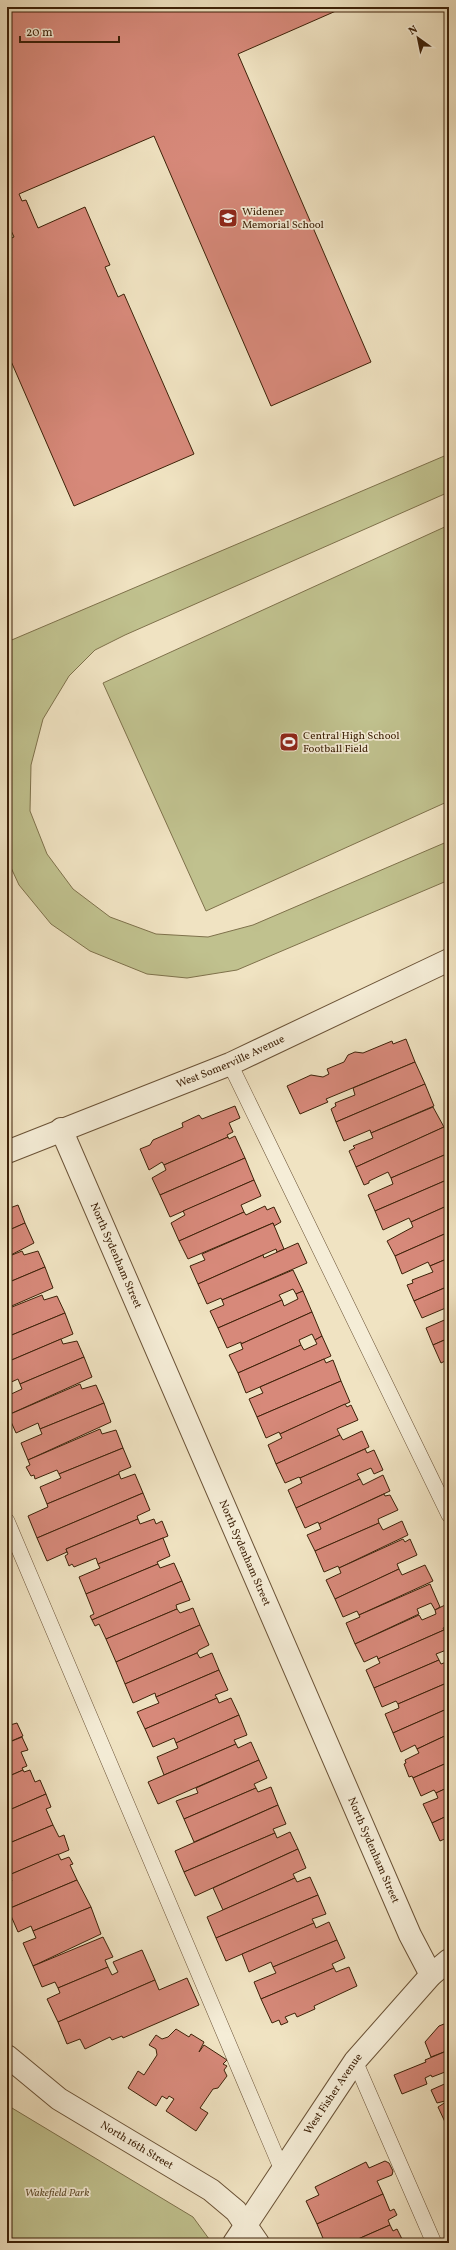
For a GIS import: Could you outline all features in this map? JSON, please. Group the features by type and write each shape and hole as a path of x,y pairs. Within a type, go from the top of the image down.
{"street":[{"name":"West Somerville Avenue","path":"7,1152 61,1129 230,1064 447,967"},
{"name":"North Sydenham Street","path":"61,1129 403,1921 431,1975"},
{"name":"West Fisher Avenue","path":"234,2243 354,2061 431,1975 449,1960"},
{"name":"North 16th Street","path":"7,2056 59,2099 211,2190 236,2211 258,2243"}],"lane":[{"path":"230,1064 449,1515"},
{"path":"7,1521 282,2170"},
{"path":"354,2061 434,2243"}],"green space":[{"path":"449,454 449,492 125,635 95,650 69,676 43,719 31,765 30,811 47,854 73,889 110,917 156,934 208,937 253,925 449,841 449,880 237,970 187,978 147,974 90,951 51,924 19,885 7,859 7,692 11,681 7,682 7,642"},
{"name":"Central High School Football Field","path":"449,525 449,801 206,911 103,683"},
{"name":"Wakefield Park","path":"7,2105 193,2217 212,2243 7,2243"}],"building":[{"path":"7,7 345,7 238,54 371,362 271,406 154,136 19,194 22,201 26,200 38,228 85,207 110,265 105,267 118,297 124,294 194,454 74,506 7,352 7,345 9,344 7,339 7,240 14,237 7,222"},
{"path":"406,1039 415,1062 326,1099 328,1102 300,1114 287,1086 311,1075 323,1077 329,1074 327,1069 344,1062 348,1055 355,1052 363,1053 392,1041 393,1044"},
{"path":"415,1062 425,1084 336,1122 331,1109 336,1106 335,1103 355,1095 353,1088"},
{"path":"425,1084 434,1106 371,1133 370,1130 344,1141 336,1122"},
{"path":"235,1106 240,1118 229,1123 233,1132 227,1135 228,1137 164,1165 162,1162 149,1170 140,1149 150,1145 153,1140 183,1127 182,1123 199,1115 202,1119"},
{"path":"433,1107 444,1127 356,1167 349,1151 355,1148 353,1146 373,1138 371,1133"},
{"path":"444,1127 449,1139 449,1153 391,1178 388,1172 364,1185 356,1167"},
{"path":"235,1136 245,1158 160,1195 152,1178 166,1170 164,1165 228,1137 229,1139"},
{"path":"449,1153 449,1179 375,1211 368,1195 393,1184 391,1178"},
{"path":"245,1158 254,1180 170,1217 160,1195"},
{"path":"449,1179 449,1205 411,1222 409,1218 383,1230 375,1211"},
{"path":"254,1180 261,1196 241,1205 244,1212 179,1241 171,1223 185,1215 183,1211"},
{"path":"18,1205 25,1223 7,1231 7,1209"},
{"path":"449,1205 449,1232 395,1256 387,1241 413,1227 411,1222"},
{"path":"265,1206 267,1210 274,1207 281,1222 274,1226 273,1223 188,1259 179,1241 244,1212 246,1215"},
{"path":"25,1223 34,1243 7,1257 7,1231"},
{"path":"273,1223 284,1249 277,1252 276,1249 198,1284 190,1266 205,1260 202,1254"},
{"path":"449,1232 449,1258 430,1266 428,1262 402,1274 395,1256"},
{"path":"298,1243 307,1263 222,1300 221,1298 207,1304 198,1284 263,1255 264,1258"},
{"path":"22,1251 24,1255 38,1251 45,1267 7,1283 7,1257"},
{"path":"449,1258 449,1286 414,1301 407,1285 413,1283 412,1280 433,1272 430,1266"},
{"path":"45,1267 53,1288 7,1308 7,1283"},
{"path":"293,1270 303,1291 296,1294 293,1289 279,1295 282,1300 218,1328 210,1311 224,1305 222,1300"},
{"path":"449,1286 449,1310 448,1307 422,1318 414,1301"},
{"path":"303,1291 312,1312 241,1344 241,1342 227,1348 218,1328 282,1300 284,1306 298,1299 296,1294"},
{"path":"42,1295 44,1300 57,1296 65,1313 7,1337 7,1309"},
{"path":"312,1312 322,1336 315,1340 312,1334 299,1340 301,1345 238,1373 229,1355 243,1349 241,1344"},
{"path":"65,1313 73,1334 7,1362 7,1337"},
{"path":"449,1318 449,1338 433,1345 426,1328"},
{"path":"322,1336 331,1356 246,1393 238,1373 301,1345 304,1350 317,1344 315,1340"},
{"path":"449,1338 449,1359 441,1363 433,1345"},
{"path":"61,1339 63,1344 77,1341 84,1357 20,1384 18,1379 7,1384 7,1362"},
{"path":"84,1357 92,1377 8,1415 7,1396 22,1389 20,1384"},
{"path":"324,1359 326,1363 333,1360 341,1381 257,1417 249,1399 263,1393 260,1387"},
{"path":"341,1381 350,1402 280,1434 279,1432 266,1438 257,1417"},
{"path":"80,1384 82,1389 96,1385 104,1403 40,1429 38,1423 16,1433 8,1415"},
{"path":"104,1403 111,1422 28,1460 21,1443 42,1434 40,1429"},
{"path":"345,1404 347,1407 351,1405 358,1420 337,1429 340,1435 276,1464 268,1445 282,1438 280,1434"},
{"path":"100,1429 102,1434 116,1430 123,1448 59,1474 57,1470 35,1479 34,1475 31,1476 26,1467 30,1465 28,1460"},
{"path":"362,1431 369,1447 300,1478 299,1477 285,1483 276,1464 340,1435 343,1440"},
{"path":"123,1448 131,1467 119,1472 119,1474 47,1504 40,1487 61,1478 59,1474"},
{"path":"365,1449 367,1453 374,1450 383,1470 374,1474 371,1468 357,1474 360,1479 296,1508 288,1490 302,1483 300,1478"},
{"path":"119,1474 121,1479 135,1474 143,1493 37,1538 28,1516 48,1507 47,1504"},
{"path":"383,1475 390,1491 319,1524 318,1522 305,1528 296,1508 360,1479 363,1485"},
{"path":"143,1493 150,1510 137,1516 138,1519 66,1549 67,1552 47,1561 37,1538"},
{"path":"384,1494 385,1496 390,1495 398,1510 378,1519 379,1523 315,1551 307,1535 321,1529 319,1524"},
{"path":"138,1519 140,1524 154,1519 156,1524 162,1521 168,1536 98,1564 96,1558 74,1567 72,1564 69,1566 65,1556 68,1554 66,1549"},
{"path":"402,1521 408,1535 339,1568 338,1566 324,1572 315,1551 379,1523 383,1530"},
{"path":"163,1538 170,1556 157,1562 158,1564 86,1594 79,1577 100,1568 98,1564"},
{"path":"403,1539 405,1542 410,1539 417,1555 397,1564 399,1569 335,1599 326,1580 341,1573 339,1568"},
{"path":"174,1563 182,1581 92,1620 90,1616 94,1614 86,1594 158,1564 160,1568"},
{"path":"425,1565 433,1581 359,1615 357,1611 343,1617 335,1599 399,1569 402,1575"},
{"path":"182,1581 190,1600 176,1605 177,1609 106,1639 99,1624 95,1626 92,1620"},
{"path":"430,1584 440,1607 435,1610 431,1603 417,1609 419,1614 355,1644 346,1623 360,1617 359,1615"},
{"path":"449,1603 449,1625 443,1628 444,1630 378,1659 377,1656 364,1662 355,1644 419,1615 422,1620 436,1614 435,1610"},
{"path":"193,1608 200,1625 116,1662 106,1639 177,1609 180,1613"},
{"path":"200,1625 209,1645 199,1650 197,1653 125,1684 116,1662"},
{"path":"444,1630 445,1632 449,1630 449,1649 436,1654 439,1660 374,1688 366,1670 380,1663 378,1659"},
{"path":"197,1653 200,1658 212,1653 219,1670 156,1697 155,1693 133,1703 125,1684"},
{"path":"439,1660 441,1664 449,1661 449,1682 398,1704 396,1701 382,1707 374,1688"},
{"path":"219,1670 228,1690 215,1695 217,1698 145,1729 137,1712 159,1703 156,1697"},
{"path":"449,1682 449,1708 393,1733 385,1714 399,1708 398,1704"},
{"path":"217,1698 219,1703 231,1698 239,1715 176,1743 174,1738 153,1747 145,1729"},
{"path":"449,1708 449,1734 417,1749 415,1745 401,1752 393,1733"},
{"path":"239,1715 247,1735 234,1740 236,1744 164,1775 157,1757 178,1748 176,1743"},
{"path":"7,1718 10,1725 17,1723 23,1736 7,1743"},
{"path":"449,1734 449,1762 413,1778 412,1776 409,1777 404,1764 406,1763 405,1760 419,1753 417,1749"},
{"path":"22,1737 28,1750 21,1752 27,1766 22,1768 23,1770 7,1777 7,1743"},
{"path":"251,1742 259,1760 158,1804 148,1782 236,1744 238,1748"},
{"path":"259,1760 267,1778 254,1784 256,1788 184,1819 176,1801 198,1793 196,1788"},
{"path":"449,1762 449,1787 436,1793 434,1790 421,1796 413,1778"},
{"path":"23,1770 24,1772 30,1770 35,1782 40,1780 46,1794 7,1811 7,1777"},
{"path":"271,1787 278,1805 194,1842 184,1819 256,1788 258,1792"},
{"path":"449,1787 449,1815 432,1823 423,1804 438,1798 436,1793"},
{"path":"46,1794 51,1807 46,1809 53,1825 7,1844 7,1811"},
{"path":"278,1805 286,1824 273,1829 275,1833 184,1872 175,1851"},
{"path":"449,1815 449,1837 440,1841 432,1823"},
{"path":"53,1825 59,1837 64,1835 69,1850 9,1875 7,1870 7,1844"},
{"path":"290,1832 298,1849 195,1896 184,1872 275,1833 277,1838"},
{"path":"298,1849 306,1868 293,1874 295,1878 223,1910 213,1888"},
{"path":"58,1854 61,1860 69,1857 73,1864 70,1865 77,1880 8,1909 7,1883 12,1881 9,1875"},
{"path":"310,1877 318,1895 216,1938 207,1917 295,1878 297,1882"},
{"path":"77,1880 91,1907 33,1931 31,1926 18,1932 8,1909"},
{"path":"318,1895 326,1914 312,1919 314,1923 226,1961 216,1938"},
{"path":"91,1907 101,1934 33,1966 23,1943 36,1938 33,1931"},
{"path":"329,1922 337,1940 273,1967 271,1962 249,1972 242,1954 314,1923 316,1928"},
{"path":"103,1937 113,1957 105,1960 108,1967 58,1988 55,1982 42,1987 33,1966"},
{"path":"337,1940 345,1958 332,1964 334,1968 261,1999 254,1982 276,1973 273,1967"},
{"path":"142,1950 155,1980 58,2022 47,1999 60,1993 58,1988 108,1967 112,1975 118,1972 113,1962"},
{"path":"349,1967 357,1986 314,2006 315,2009 297,2017 295,2013 285,2017 288,2022 281,2025 279,2020 272,2023 261,1999 334,1968 336,1972"},
{"path":"187,1978 199,2005 123,2038 122,2036 112,2040 110,2037 85,2049 80,2039 67,2044 58,2022 155,1980 159,1990"},
{"path":"449,2022 449,2050 431,2057 425,2042 439,2026"},
{"path":"176,2029 189,2037 191,2034 204,2042 199,2052 204,2045 227,2060 223,2064 227,2066 224,2070 227,2076 218,2088 213,2089 200,2108 208,2113 196,2131 166,2111 174,2099 169,2096 167,2099 162,2096 156,2106 128,2088 138,2071 144,2075 157,2055 156,2049 149,2045 156,2035 162,2039 168,2037"},
{"path":"449,2050 449,2076 447,2077 445,2072 432,2077 431,2075 425,2078 427,2084 402,2094 394,2075 426,2062 425,2060"},
{"path":"449,2082 449,2100 437,2103 431,2090"},
{"path":"449,2100 449,2120 445,2122 438,2107"},
{"path":"385,2161 389,2163 393,2171 392,2175 377,2181 383,2194 317,2224 306,2201 319,2195 315,2187 366,2162 369,2168"},
{"path":"383,2194 390,2211 394,2209 397,2215 388,2220 390,2225 349,2243 339,2241 325,2243 317,2224"},
{"path":"390,2225 393,2231 397,2229 404,2243 349,2243"}],"place":[{"name":"Widener Memorial School","path":"228,218"},
{"name":"Central High School Football Field","path":"289,742"}]}
